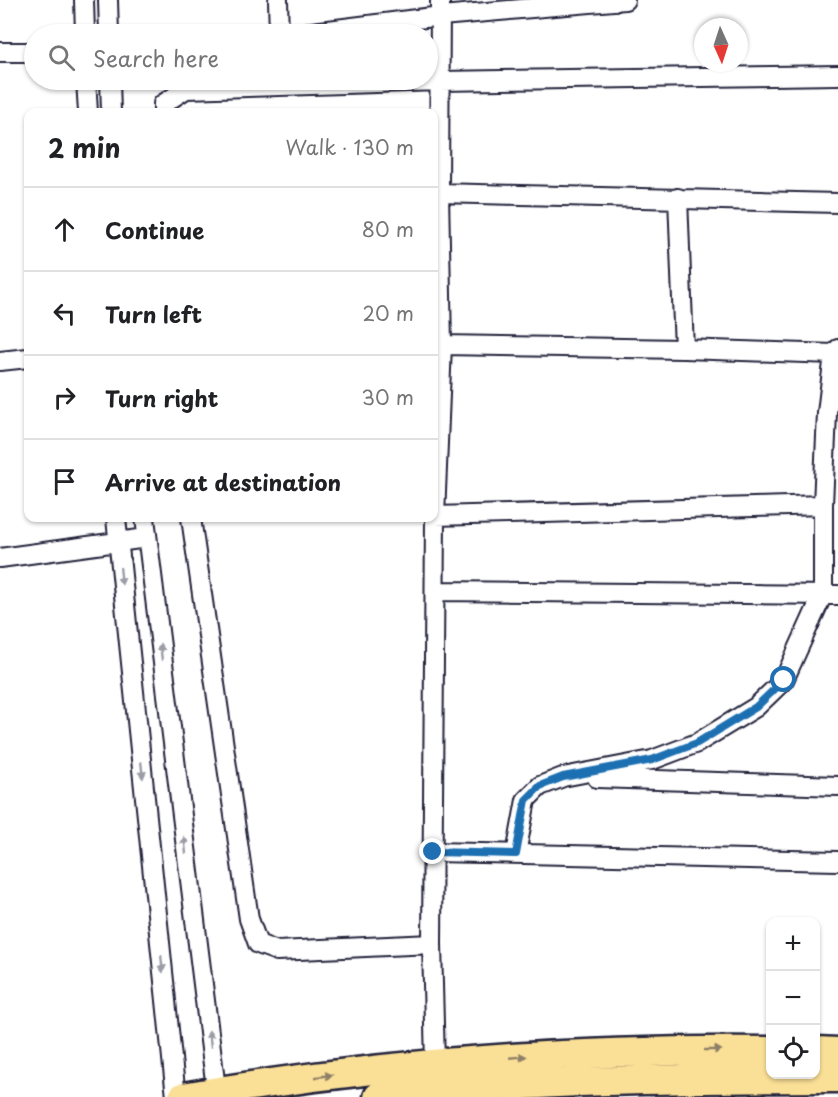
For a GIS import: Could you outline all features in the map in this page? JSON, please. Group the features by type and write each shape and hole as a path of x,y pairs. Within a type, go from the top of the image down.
{"main road":[{"path":"183,1097 334,1075 528,1056 630,1052 766,1051"},
{"path":"820,1051 838,1052"},
{"path":"378,1097 512,1085 615,1080 838,1078"}],"street":[{"path":"84,0 85,24"},
{"path":"108,0 109,24"},
{"path":"278,0 279,24"},
{"path":"351,24 440,8 625,0"},
{"path":"440,8 438,346 836,352 827,413 823,505 830,594 784,680 756,707 697,743 652,760 563,777 540,786 526,800 516,854"},
{"path":"0,52 24,52"},
{"path":"438,81 838,75"},
{"path":"87,90 88,108"},
{"path":"110,90 111,108"},
{"path":"164,108 164,104 183,90"},
{"path":"439,193 838,203"},
{"path":"678,198 684,349"},
{"path":"0,361 24,358"},
{"path":"438,516 823,505"},
{"path":"116,522 176,1097"},
{"path":"145,522 216,1094"},
{"path":"192,522 249,919 258,944 277,951 432,944"},
{"path":"435,522 432,944 435,1064"},
{"path":"0,558 147,538"},
{"path":"435,591 830,594"},
{"path":"563,777 838,786"},
{"path":"433,852 838,861"}],"route":[{"path":"433,852 516,854 526,800 540,786 563,777 652,760 697,743 756,707 784,680"}]}
